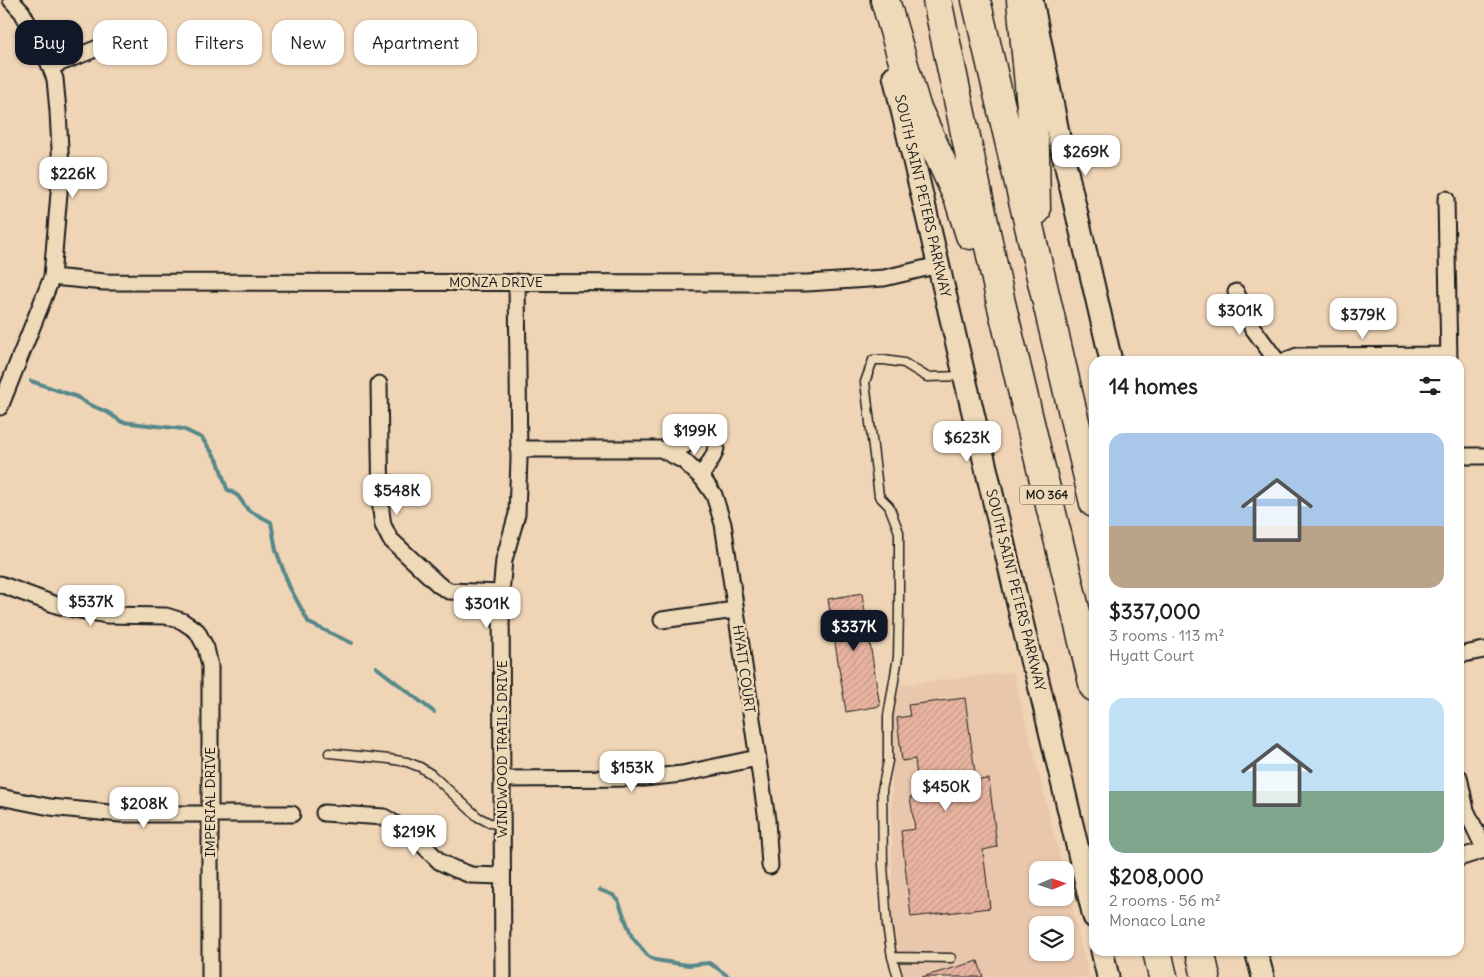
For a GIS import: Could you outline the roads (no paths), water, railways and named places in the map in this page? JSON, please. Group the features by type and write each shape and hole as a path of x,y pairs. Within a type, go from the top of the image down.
{"highway":[{"path":"884,0 916,106 959,200 968,225 975,259 1000,303"},
{"name":"MO 364","path":"937,0 1000,303 1089,667"},
{"name":"MO 364","path":"976,0 1089,482"},
{"path":"1021,0 1035,149 1038,267"},
{"path":"1157,956 1163,977"},
{"path":"1201,956 1206,977"}],"main road":[{"name":"SOUTH SAINT PETERS PARKWAY","path":"878,0 1032,664 1035,668 1089,896"},
{"path":"1032,0 1059,137 1110,356"},
{"path":"1103,956 1108,977"},
{"path":"1257,956 1263,977"}],"street":[{"path":"0,407 52,277 61,169 58,110 54,79 50,66 22,12 11,0"},
{"path":"50,66 93,50"},
{"path":"1446,199 1449,356"},
{"name":"MONZA DRIVE","path":"52,277 105,282 807,283 884,278 939,265"},
{"name":"WINDWOOD TRAILS DRIVE","path":"503,977 501,593 504,560 517,514 517,282"},
{"path":"1236,292 1252,327 1273,356"},
{"path":"379,384 381,511 383,525 390,539 439,586 449,592 501,593"},
{"path":"671,454 702,434 711,437 716,442 716,451 701,476"},
{"name":"HYATT COURT","path":"518,449 661,449 684,461 701,476 714,496 723,524 767,820 770,866"},
{"path":"1464,456 1484,456"},
{"name":"IMPERIAL DRIVE","path":"0,584 59,606 106,615 166,616 182,621 197,630 206,648 210,666 210,977"},
{"path":"662,620 735,610"},
{"path":"1464,653 1484,650"},
{"path":"502,779 644,778 682,774 757,758"},
{"path":"0,797 50,807 120,814 292,814"},
{"path":"1464,801 1466,810 1484,849 1464,856"},
{"path":"324,813 384,817 412,834 440,862 471,875 502,876"}],"lane":[{"path":"898,977 892,957 887,925 883,865 882,790 888,761 888,716 898,656 900,610 899,532 889,506 879,496 865,382 873,360 904,363 927,377 965,376"},
{"path":"329,753 389,759 414,765 431,774 478,817 490,823 502,824"},
{"path":"892,957 951,958"}],"waterway":[{"path":"31,381 77,397 122,422 183,429 202,438 218,461 227,489 238,496 248,510 271,522 276,550 289,586 309,623 352,643"},
{"path":"376,667 434,712"},
{"path":"600,890 613,895 618,900 632,937 648,956 655,960 688,965 709,963 729,977"}]}
